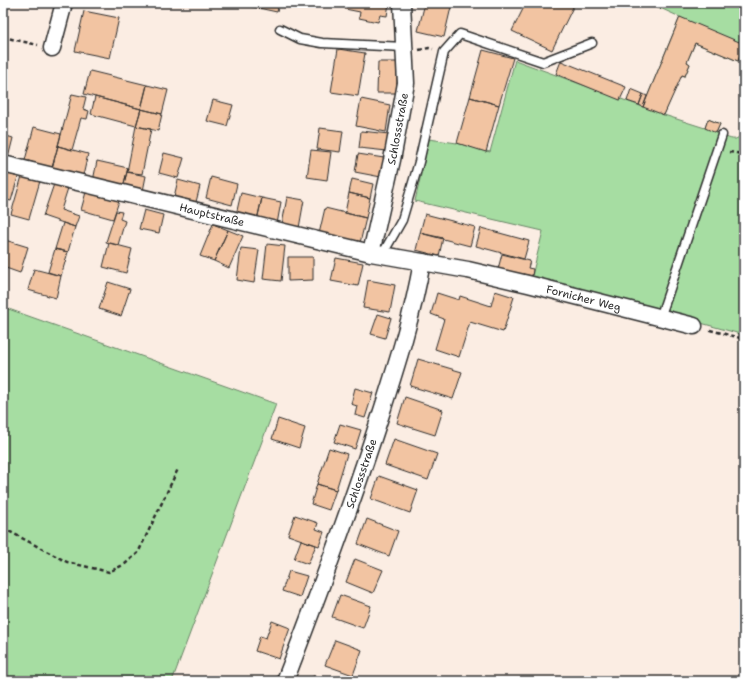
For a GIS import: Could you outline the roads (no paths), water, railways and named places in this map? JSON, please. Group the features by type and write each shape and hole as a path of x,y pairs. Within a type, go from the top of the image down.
{"street":[{"path":"52,48 64,3"},
{"name":"Schlossstraße","path":"376,254 406,83 402,3"},
{"name":"Hauptstraße","path":"3,164 376,254 422,262"},
{"name":"Schlossstraße","path":"285,681 329,566 366,460 402,348 422,262"},
{"name":"Fornicher Weg","path":"422,262 520,282 694,326"}],"lane":[{"path":"280,29 300,39 322,43 404,47"},
{"path":"376,254 402,220 419,162 444,52 460,34 544,62 592,43"},
{"path":"660,318 722,135"}]}
